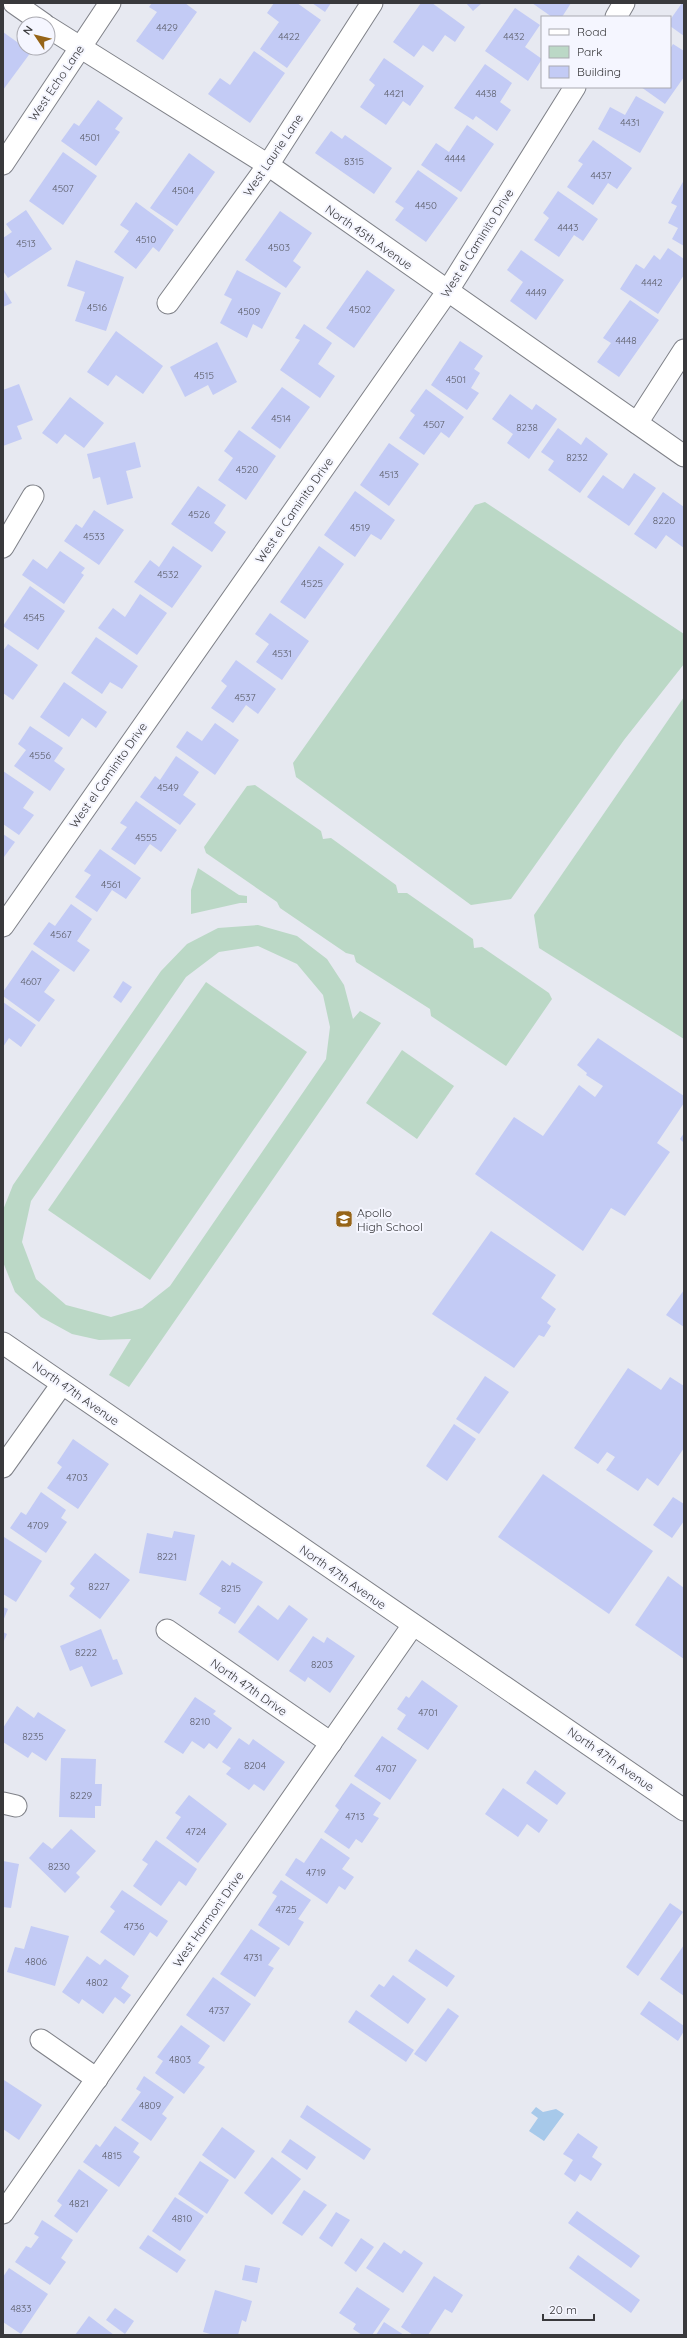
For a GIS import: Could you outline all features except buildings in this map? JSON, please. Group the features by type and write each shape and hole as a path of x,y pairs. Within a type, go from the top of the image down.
{"street":[{"path":"14,3 33,16"},
{"name":"West Echo Lane","path":"3,164 110,3"},
{"name":"West Laurie Lane","path":"168,303 268,165 372,3"},
{"path":"617,16 624,3"},
{"name":"North 45th Avenue","path":"56,32 268,165 447,292 684,456"},
{"name":"West el Caminito Drive","path":"3,926 447,292 574,88"},
{"path":"637,423 684,350"},
{"path":"3,547 33,496"},
{"name":"North 47th Avenue","path":"3,1342 684,1810"},
{"path":"3,1467 62,1384"},
{"name":"West Harmont Drive","path":"3,2214 413,1625"},
{"name":"North 47th Drive","path":"167,1630 331,1743"},
{"path":"41,2040 97,2079"}],"green space":[{"path":"485,502 684,634 684,664 624,740 511,899 471,905 296,777 293,763 475,505"},
{"path":"684,697 684,1039 539,948 534,915"},
{"path":"255,785 321,831 323,839 331,838 396,885 398,893 407,893 473,939 474,948 482,947 549,993 552,999 506,1066 431,1016 430,1009 356,962 354,955 346,953 280,908 277,902 206,853 204,847 247,786"},
{"path":"198,868 239,895 247,896 247,903 240,903 191,914 191,890"},
{"path":"258,925 297,936 327,959 344,985 353,1019 360,1011 381,1023 129,1387 109,1375 131,1339 99,1340 72,1334 41,1317 15,1292 3,1262 3,1210 13,1185 161,971 187,944 218,928","holes":["258,946 297,964 323,995 330,1027 326,1059 170,1286 142,1308 111,1317 66,1305 36,1279 22,1242 31,1201 186,977 219,952"]},
{"path":"206,982 307,1052 150,1280 48,1210"},
{"path":"402,1050 454,1086 417,1139 366,1103"}],"water":[{"path":"536,2107 543,2112 556,2109 564,2114 544,2141 529,2131 538,2118 531,2113"}],"place":[{"name":"Apollo High School","path":"344,1219"}]}
